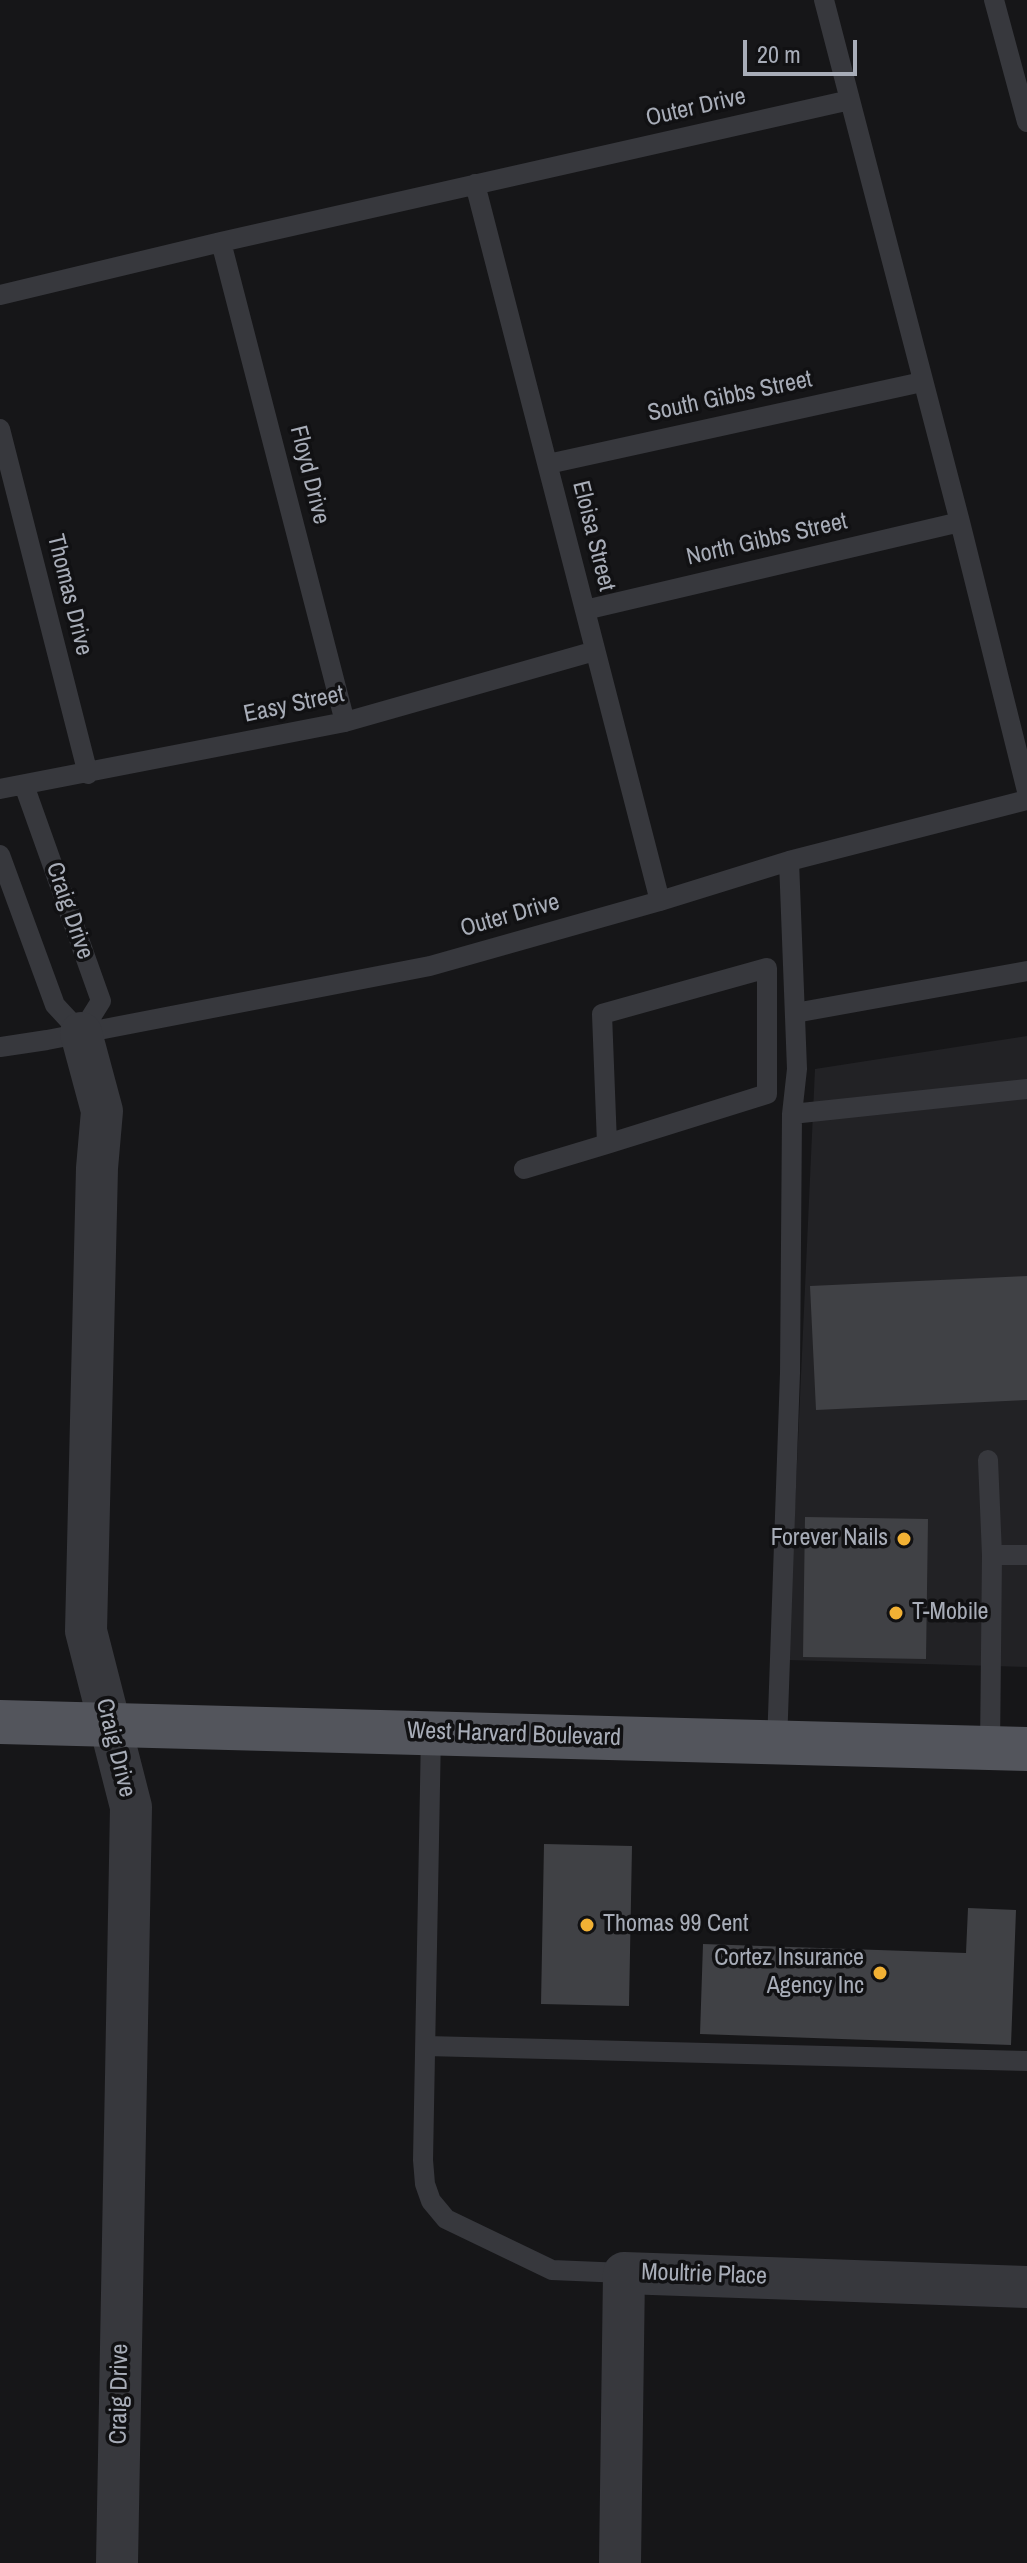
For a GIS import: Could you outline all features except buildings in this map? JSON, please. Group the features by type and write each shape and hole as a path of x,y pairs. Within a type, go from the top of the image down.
{"main road":[{"name":"West Harvard Boulevard","path":"0,1722 1008,1748"}],"street":[{"name":"Craig Drive","path":"81,1033 102,1111 97,1168 86,1631 131,1807 117,2563"},
{"name":"Moultrie Place","path":"620,2563 624,2273 1027,2287"}],"lane":[{"path":"824,0 1027,791"},
{"path":"994,0 1027,122"},
{"name":"Outer Drive","path":"0,295 850,100"},
{"name":"Eloisa Street","path":"475,184 660,901"},
{"name":"Floyd Drive","path":"221,242 345,722"},
{"name":"South Gibbs Street","path":"548,464 922,382"},
{"name":"Thomas Drive","path":"0,429 88,774"},
{"name":"North Gibbs Street","path":"585,610 960,522"},
{"name":"Easy Street","path":"0,789 345,722 595,651"},
{"name":"Craig Drive","path":"0,855 55,1005 81,1033 101,1001 24,785"},
{"name":"Outer Drive","path":"0,1047 430,966 789,861 1027,800"},
{"path":"777,1744 790,1373 792,1114 797,1069 789,861"},
{"path":"524,1169 607,1144 767,1094 767,968 602,1014 607,1144"},
{"path":"795,1013 1027,971"},
{"path":"792,1114 1027,1089"},
{"path":"988,1460 992,1555 1008,1748"},
{"path":"992,1555 1027,1555"},
{"path":"431,1733 423,2160 425,2184 431,2201 446,2219 552,2270 624,2273"},
{"path":"426,2046 1027,2061"}],"shaded area":[{"path":"1027,1036 1027,1667 788,1660 815,1069"}],"place":[{"name":"Forever Nails","path":"904,1539"},
{"name":"T-Mobile","path":"896,1613"},
{"name":"Thomas 99 Cent","path":"587,1925"},
{"name":"Cortez Insurance Agency Inc","path":"880,1973"}]}
